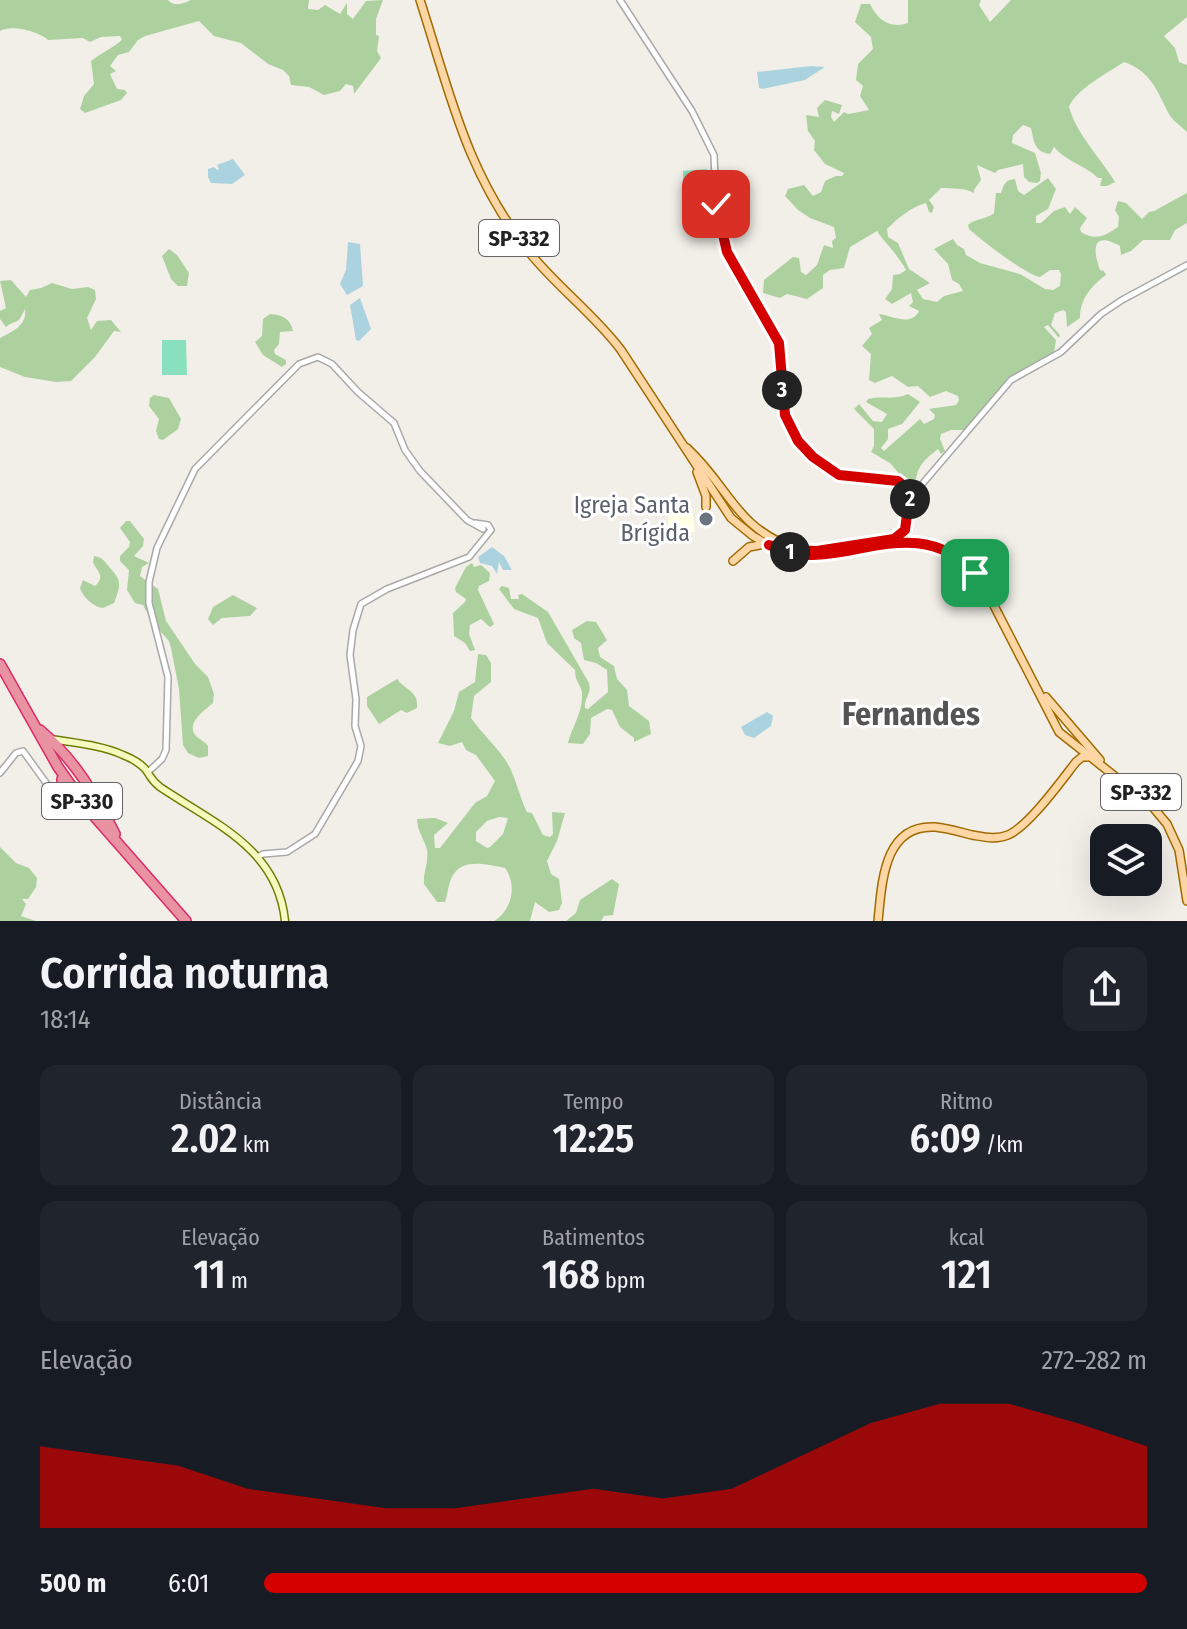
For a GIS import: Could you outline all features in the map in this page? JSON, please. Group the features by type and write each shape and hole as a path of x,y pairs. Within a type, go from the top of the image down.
{"highway":[{"name":"SP-330","path":"0,664 58,767 87,808 184,921"},
{"name":"SP-330","path":"0,674 22,717 75,798 184,921"},
{"path":"28,717 64,751 90,788 122,848"},
{"path":"62,779 59,794 75,798"}],"main road":[{"name":"SP-332","path":"420,0 458,126 494,202 553,280 609,334 731,518 744,530 789,552 817,554 908,542 938,548 961,560 975,573 987,592 1059,732 1151,805 1167,824 1179,850 1187,901"},
{"path":"680,441 694,454 740,514 770,538 801,551"},
{"path":"693,463 706,496 706,507"},
{"name":"SP-332","path":"768,544 801,551 894,539 907,534 947,548 972,564 993,596 1045,696 1098,759 1150,798 1162,811 1179,840 1187,868"},
{"path":"733,561 749,547 768,544"},
{"path":"1059,732 1062,722 1073,729"},
{"path":"50,739 125,756 148,772 155,783 240,838 276,885 282,898 285,921"},
{"path":"1076,747 1076,762"},
{"path":"878,921 887,860 899,839 915,829 927,827 987,837 1008,835 1028,820 1076,762 1082,757 1089,758"}],"street":[{"path":"620,0 701,125 714,155 716,204 722,237 735,268 779,343 785,415 795,436 813,457 839,475 898,481 913,494"},
{"path":"907,534 908,507 913,494 1011,380 1061,352 1101,314 1122,300 1187,265"},
{"path":"148,772 162,759 166,750 168,677 149,603 149,582 157,548 195,469 299,364 318,357 332,364 394,423 405,450 415,464 467,520 485,529 483,540 475,552 463,561 387,589 361,604 350,655 356,699 355,726 361,746 358,761 315,834 287,852 257,857"},
{"path":"0,773 16,753 23,751 52,791 59,794"}],"shaded area":[{"path":"667,507 692,507 695,532 669,534"}],"green space":[{"path":"0,0 168,0 182,4 191,0 309,0 308,9 318,10 325,5 340,14 347,3 347,14 353,19 366,1 383,0 376,19 376,35 379,36 377,51 381,58 354,94 353,86 346,84 340,91 324,95 309,87 291,85 289,76 283,70 268,64 241,43 214,36 199,21 145,36 129,52 118,55 110,66 116,71 110,74 117,89 127,93 121,100 85,113 80,109 84,96 94,84 91,61 122,40 120,36 101,37 90,42 83,38 48,40 18,29 0,31"},
{"path":"908,0 981,0 979,5 990,22 1011,0 1187,0 1187,17 1164,36 1175,48 1179,62 1187,65 1187,132 1171,117 1147,76 1124,62 1085,88 1069,107 1083,136 1115,182 1100,186 1102,178 1054,147 1050,154 1041,151 1031,128 1023,125 1013,135 1012,143 1035,153 1040,181 1029,182 1024,177 1023,164 995,173 977,165 981,180 974,193 941,188 929,200 934,207 932,213 926,203 920,205 887,229 888,237 898,243 909,269 930,283 917,290 923,299 937,302 944,296 963,291 952,280 948,264 934,249 953,239 966,255 980,263 1020,274 1045,289 1053,290 1060,286 1059,270 1050,270 1040,277 1033,275 969,229 971,223 994,213 996,193 1001,193 1007,181 1015,179 1018,191 1024,195 1048,178 1056,189 1048,209 1036,216 1036,223 1041,223 1054,211 1065,207 1070,214 1075,207 1087,218 1080,228 1081,232 1095,237 1118,227 1119,217 1115,210 1118,201 1126,203 1142,219 1149,212 1187,193 1187,223 1175,230 1170,240 1143,240 1121,255 1120,246 1104,240 1097,244 1097,262 1106,275 1087,294 1080,318 1067,327 1066,312 1055,313 1051,325 1060,335 1059,338 1048,325 1044,327 1056,340 1054,353 1023,369 1007,382 969,430 951,430 941,434 945,451 941,454 938,449 925,460 910,486 902,482 902,477 890,463 871,452 874,429 854,409 859,404 873,421 882,422 887,414 866,402 868,399 908,394 920,402 902,424 888,429 888,439 881,448 884,451 920,419 924,424 934,419 935,415 929,409 956,405 959,400 958,396 946,391 930,397 918,386 908,387 892,376 875,383 869,380 871,354 862,346 872,334 869,328 882,320 879,314 907,320 919,311 909,306 913,302 911,293 892,304 885,299 892,289 893,275 906,270 896,254 877,231 850,247 844,268 830,270 823,275 823,288 807,299 787,294 780,298 763,293 764,280 793,257 799,258 801,272 806,275 817,265 824,245 833,248 832,241 836,238 834,227 810,218 785,196 788,189 804,185 813,196 821,192 825,181 844,173 825,164 814,150 815,141 808,131 806,115 819,117 817,108 825,100 842,105 839,114 832,111 834,122 844,112 869,110 860,96 863,86 856,80 858,64 873,49 871,37 855,22 861,4 870,4 886,22 902,25 908,23"},
{"path":"707,169 707,209 684,210 683,171"},
{"path":"169,249 189,273 187,286 178,286 171,279 162,256"},
{"path":"11,280 26,297 30,290 52,283 72,289 88,287 95,290 96,299 87,318 91,330 97,321 111,320 121,332 114,331 95,357 71,381 25,377 0,367 0,338 18,327 25,315 25,309 19,320 6,327 0,319 0,311 6,308 0,281"},
{"path":"270,314 286,318 293,331 280,332 279,344 274,350 275,354 286,360 282,367 263,355 255,342 262,336 263,319"},
{"path":"162,340 186,340 187,375 162,375"},
{"path":"154,395 169,398 181,419 178,429 163,440 159,439 156,431 159,419 149,406 150,398"},
{"path":"130,521 144,539 143,546 134,556 149,563 142,567 140,576 158,589 166,621 195,664 208,677 214,694 213,703 197,718 193,727 197,737 208,746 208,756 199,758 188,753 183,745 179,689 169,641 153,623 143,605 135,603 127,590 129,570 120,561 130,542 120,528"},
{"path":"94,556 105,562 117,576 119,584 114,603 103,608 89,601 80,588 83,580 95,586 100,579 93,562"},
{"path":"472,563 474,567 481,565 490,573 489,581 479,586 478,590 494,624 490,627 481,619 470,625 469,634 475,650 470,651 465,643 454,636 453,613 465,602 466,599 455,588 466,567"},
{"path":"502,586 509,588 511,599 519,599 518,595 522,594 548,612 589,683 585,704 588,709 608,692 607,670 584,660 581,643 574,638 572,630 587,621 596,622 607,640 598,648 600,657 614,666 617,679 627,690 629,706 649,721 651,734 634,742 634,738 620,727 612,710 607,709 591,718 590,734 583,744 568,743 582,701 575,670 547,643 538,618 514,609 499,589"},
{"path":"233,595 257,608 250,616 222,618 213,625 208,619 213,607"},
{"path":"478,654 486,655 491,663 491,682 474,696 471,718 508,764 527,812 532,813 543,835 550,837 553,834 552,812 565,813 547,861 551,874 559,879 562,903 559,910 549,912 535,902 530,921 494,921 505,911 511,898 511,882 505,868 483,864 462,867 452,877 445,902 437,902 424,884 427,850 417,819 435,818 448,823 434,835 435,848 440,848 475,803 487,796 495,781 462,742 450,746 438,743 454,711 459,692 475,682","holes":["508,818 503,834 490,847 476,841 476,832 487,821"]},
{"path":"397,679 414,694 417,708 407,713 401,710 379,724 367,706 367,697"},
{"path":"0,847 16,863 29,868 37,878 36,887 28,899 22,899 26,904 21,916 36,921 0,921"},
{"path":"612,879 619,884 613,915 604,916 601,921 566,921 576,913 580,900"}],"water":[{"path":"825,67 805,80 759,88 757,72"},
{"path":"233,159 245,175 232,184 211,183 208,169 214,167 217,170 217,165"},
{"path":"348,242 360,244 363,286 347,295 340,284 346,270"},
{"path":"360,298 371,329 359,341 356,340 350,305"},
{"path":"492,547 504,556 512,570 503,570 499,562 497,574 492,566 480,563 478,557"},
{"path":"767,712 773,716 771,726 754,738 745,735 741,727"}],"place":[{"name":"Igreja Santa Brígida","path":"706,519"}],"district":[{"name":"Fernandes","path":"911,714"}],"route":[{"path":"716,204 727,252 775,331 782,353 785,415 798,441 813,457 839,475 893,479 913,494 905,530 894,539 817,551 769,545 789,552 817,554 893,543 919,543 953,555 975,573"}]}
